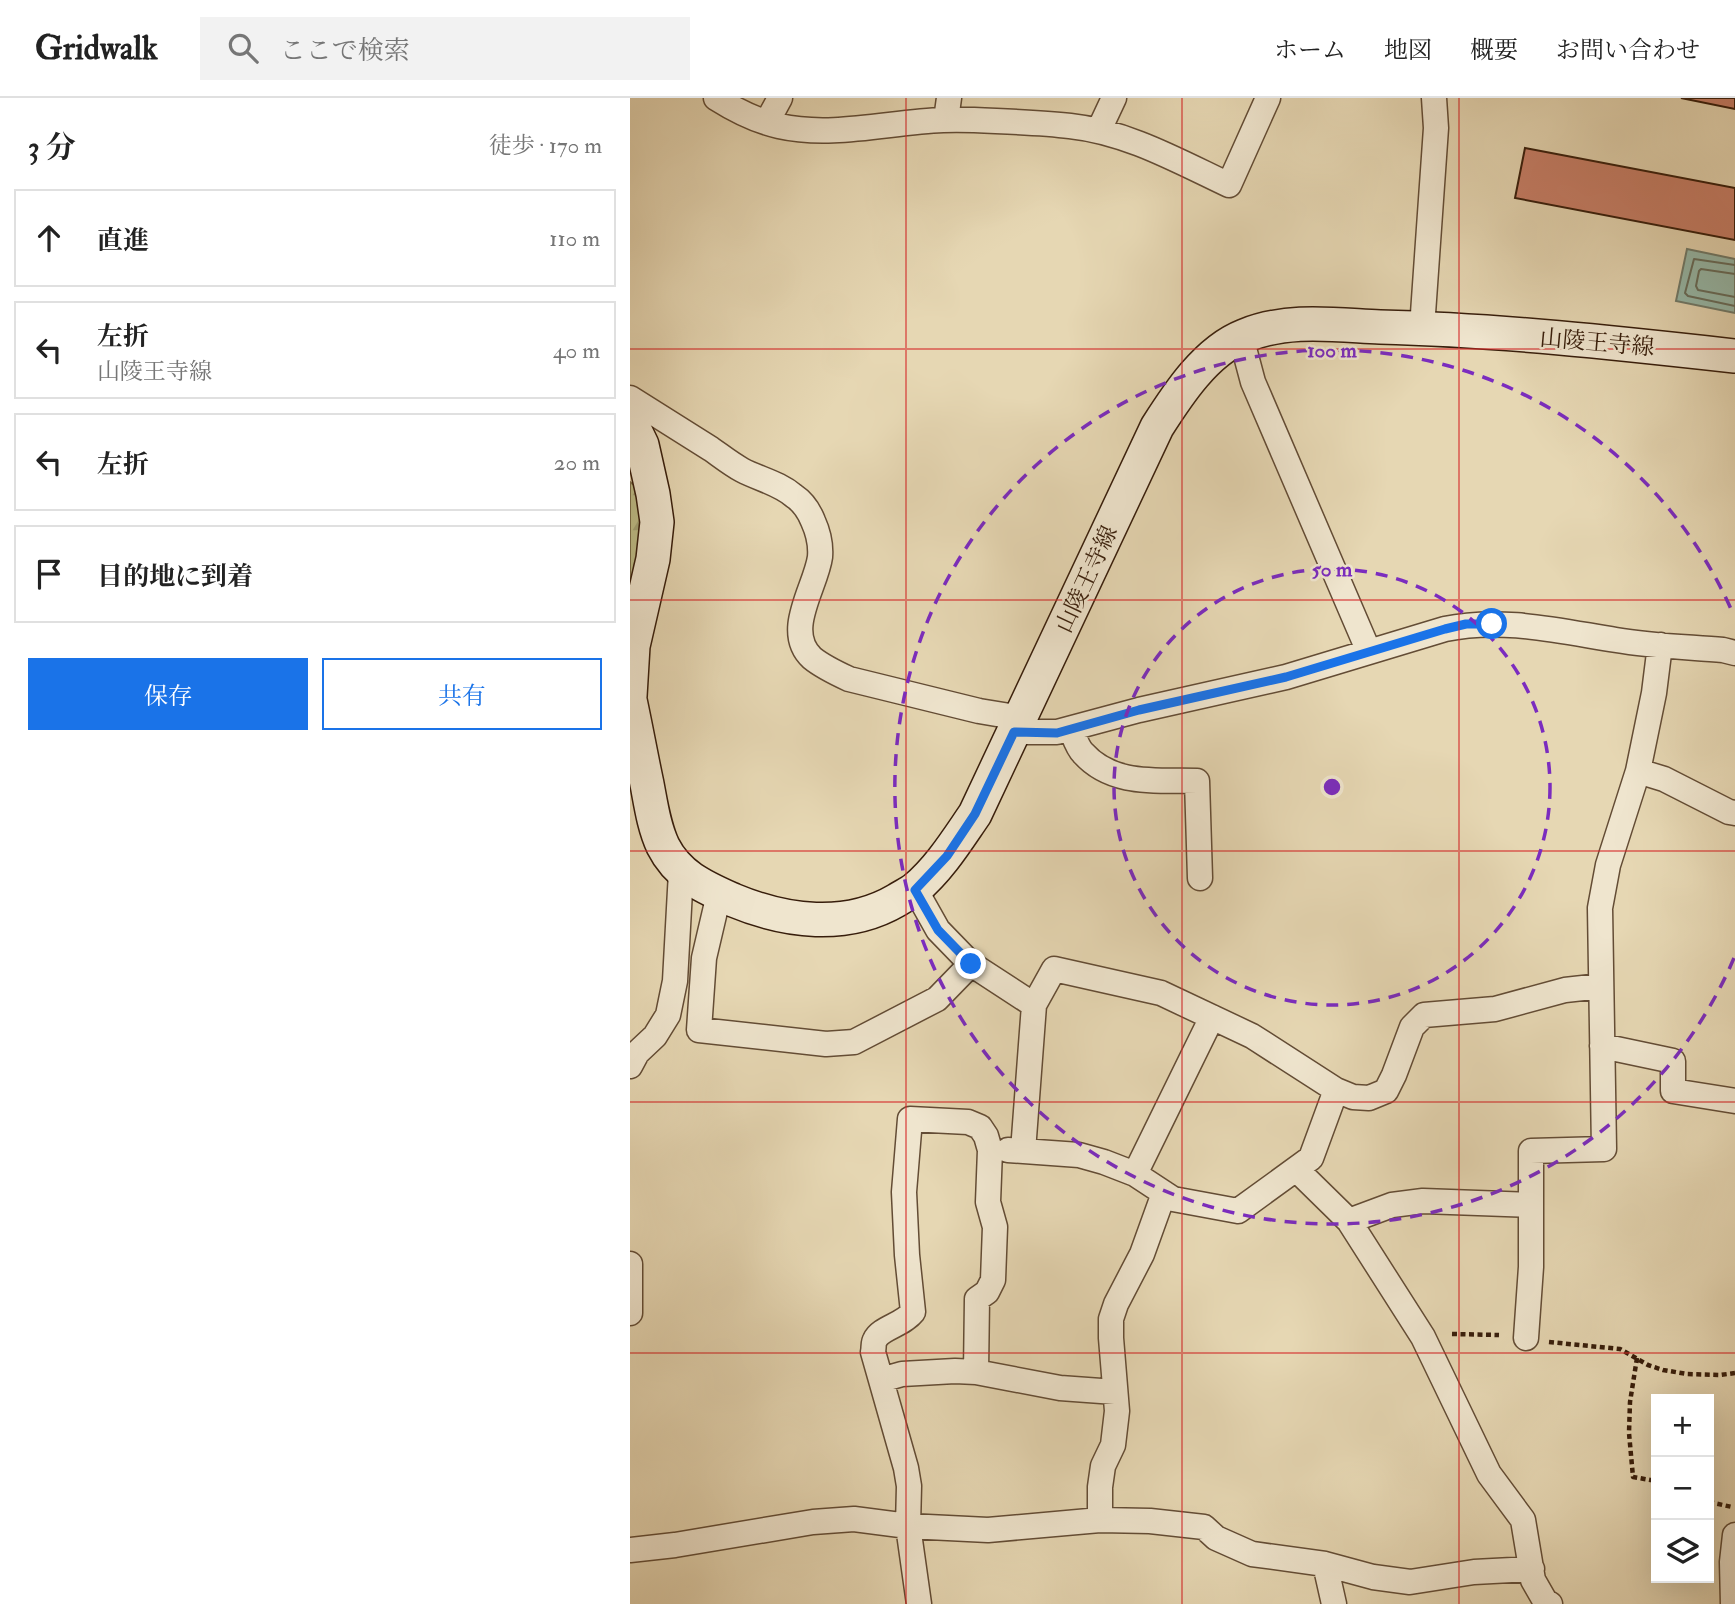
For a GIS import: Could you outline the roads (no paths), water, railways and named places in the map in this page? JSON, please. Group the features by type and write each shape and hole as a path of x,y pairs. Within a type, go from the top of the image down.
{"main road":[{"name":"山陵王寺線","path":"630,419 642,445 657,522 653,559 634,646 630,698 654,822 664,847 681,872 707,889 743,904 779,915 812,920 853,918 881,910 915,890 947,856 975,814 1157,427 1178,394 1203,365 1241,337 1270,327 1296,324 1422,328 1587,340 1735,356"}],"street":[{"path":"716,98 754,118 779,126 810,130 878,127 947,109 1099,130 1130,140 1229,184 1268,98"},
{"path":"767,122 780,98"},
{"path":"1099,130 1114,98"},
{"path":"1422,328 1436,128 1434,98"},
{"path":"1241,337 1253,382 1369,652"},
{"path":"630,398 741,469 784,489 805,506 815,523 820,557 805,600 801,621 804,648 811,656 849,679 979,711 1017,725 1057,733 1139,710 1286,677 1466,624 1554,629 1617,640 1735,653"},
{"path":"1526,1338 1531,1267 1531,1151 1604,1149 1600,908 1608,865 1638,771 1654,693 1660,645"},
{"path":"1071,729 1082,752 1105,771 1126,779 1197,781 1200,878"},
{"path":"1638,771 1664,779 1735,813"},
{"path":"632,1057 655,1036 667,1015 675,981 681,872"},
{"path":"915,890 938,930 971,964 1034,1005"},
{"path":"719,894 704,958 699,1030 826,1044 854,1042 937,999 971,964"},
{"path":"1023,1151 1034,1005 1054,969 1161,993 1252,1036 1336,1090 1353,1097 1369,1098 1386,1091 1412,1027 1424,1015 1495,1009 1565,990 1601,986"},
{"path":"1135,1174 1212,1017"},
{"path":"1602,1046 1673,1061 1673,1091 1735,1101"},
{"path":"990,1150 1079,1155 1135,1174 1173,1199 1238,1211 1311,1158 1336,1090"},
{"path":"919,1604 908,1526 909,1486 906,1468 873,1352 875,1339 883,1331 907,1320 913,1312 904,1192 909,1119 968,1122 980,1127 990,1150 988,1202 995,1227 993,1280 987,1292 977,1299 976,1373"},
{"path":"1296,1170 1349,1221 1423,1337 1489,1474 1523,1520 1533,1580 1545,1601 1550,1604"},
{"path":"1100,1520 1100,1487 1104,1466 1113,1445 1117,1411 1111,1319 1142,1254 1164,1193"},
{"path":"1349,1221 1392,1205 1423,1202 1531,1205"},
{"path":"630,1264 630,1312"},
{"path":"881,1380 902,1374 955,1371 1060,1388 1115,1392"},
{"path":"630,1550 813,1522 854,1519 908,1526 988,1530 1100,1520 1150,1521 1204,1527 1216,1538 1252,1554 1325,1564 1373,1577 1410,1582 1474,1572 1532,1569"},
{"path":"1733,1604 1732,1562 1735,1535"},
{"path":"1325,1564 1334,1604"}],"water":[{"path":"1687,249 1735,259 1735,313 1676,301"}]}
